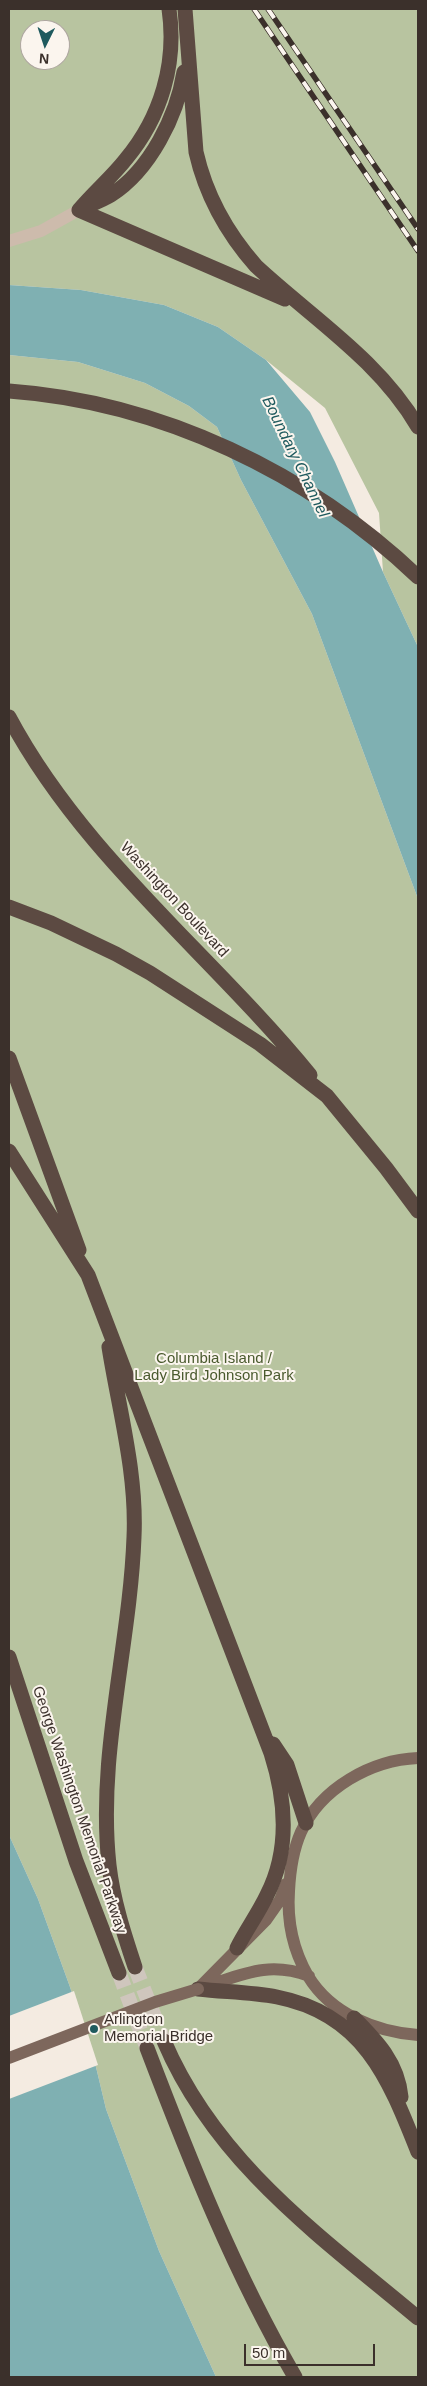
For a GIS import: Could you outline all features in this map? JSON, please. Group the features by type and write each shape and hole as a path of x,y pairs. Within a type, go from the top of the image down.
{"highway":[{"path":"79,210 135,148 158,106 170,60 171,31 169,9"},
{"path":"184,9 193,132 201,172 208,194 218,213 242,250 256,266 371,366 402,400 418,427"},
{"path":"79,210 111,196 145,162 161,135 174,107 183,79 187,53"},
{"path":"79,210 242,279 304,309"},
{"path":"9,391 79,401 152,420 225,448 289,480 345,516 418,577"},
{"name":"Washington Boulevard","path":"9,717 46,778 84,828 127,877 274,1031 327,1096"},
{"path":"9,907 83,938 150,973 260,1044 327,1096 386,1168 418,1211"},
{"path":"9,1058 104,1318 262,1729 282,1792 283,1840 277,1869 268,1894 237,1948"},
{"path":"9,1151 88,1275"},
{"path":"104,1318 130,1462 134,1535 111,1747 107,1846 116,1904 135,1967"},
{"name":"George Washington Memorial Parkway","path":"9,1657 76,1861 118,1973"},
{"path":"262,1729 287,1765 306,1823"},
{"path":"198,1988 251,1993 289,2000 335,2020 359,2039 375,2059 390,2084 418,2152"},
{"path":"354,2018 383,2049 395,2069 400,2085 402,2112"},
{"path":"164,2041 194,2100 220,2137 254,2176 311,2228 418,2318"},
{"path":"147,2048 207,2202 240,2275 295,2377"}],"main road":[{"path":"198,1988 272,1912 280,1900 298,1840 306,1823 326,1798 348,1780 387,1763 418,1758"},
{"path":"290,1870 290,1925 297,1949 309,1976 332,2002 354,2018 389,2030 418,2035"},
{"path":"9,2058 155,2002 247,1972 264,1969 294,1971 309,1976"}],"street":[{"path":"9,241 41,231 79,210"}],"green space":[{"path":"9,9 418,9 418,647 383,572 379,513 325,408 266,360 218,327 164,305 81,290 9,285"},
{"name":"Columbia Island / Lady Bird Johnson Park","path":"9,355 78,362 145,383 189,406 217,427 241,480 312,614 418,899 418,2377 216,2377 159,2251 106,2109 96,2067 70,1987 38,1899 9,1835"}],"water":[{"name":"Boundary Channel","path":"9,285 81,290 164,305 218,327 266,360 310,412 335,462 418,647 418,899 312,614 241,480 217,427 189,406 145,383 78,362 9,355"},
{"path":"9,1835 38,1899 70,1987 96,2067 106,2109 159,2251 216,2377 9,2377"}],"pier":[{"path":"74,1991 98,2065 9,2099 9,2016"}],"tunnel":[{"path":"135,1967 164,2041"},
{"path":"119,1973 147,2048"}],"railway":[{"path":"254,9 418,251"},
{"path":"268,9 418,229"}],"place":[{"name":"Arlington Memorial Bridge","path":"94,2029"}]}
